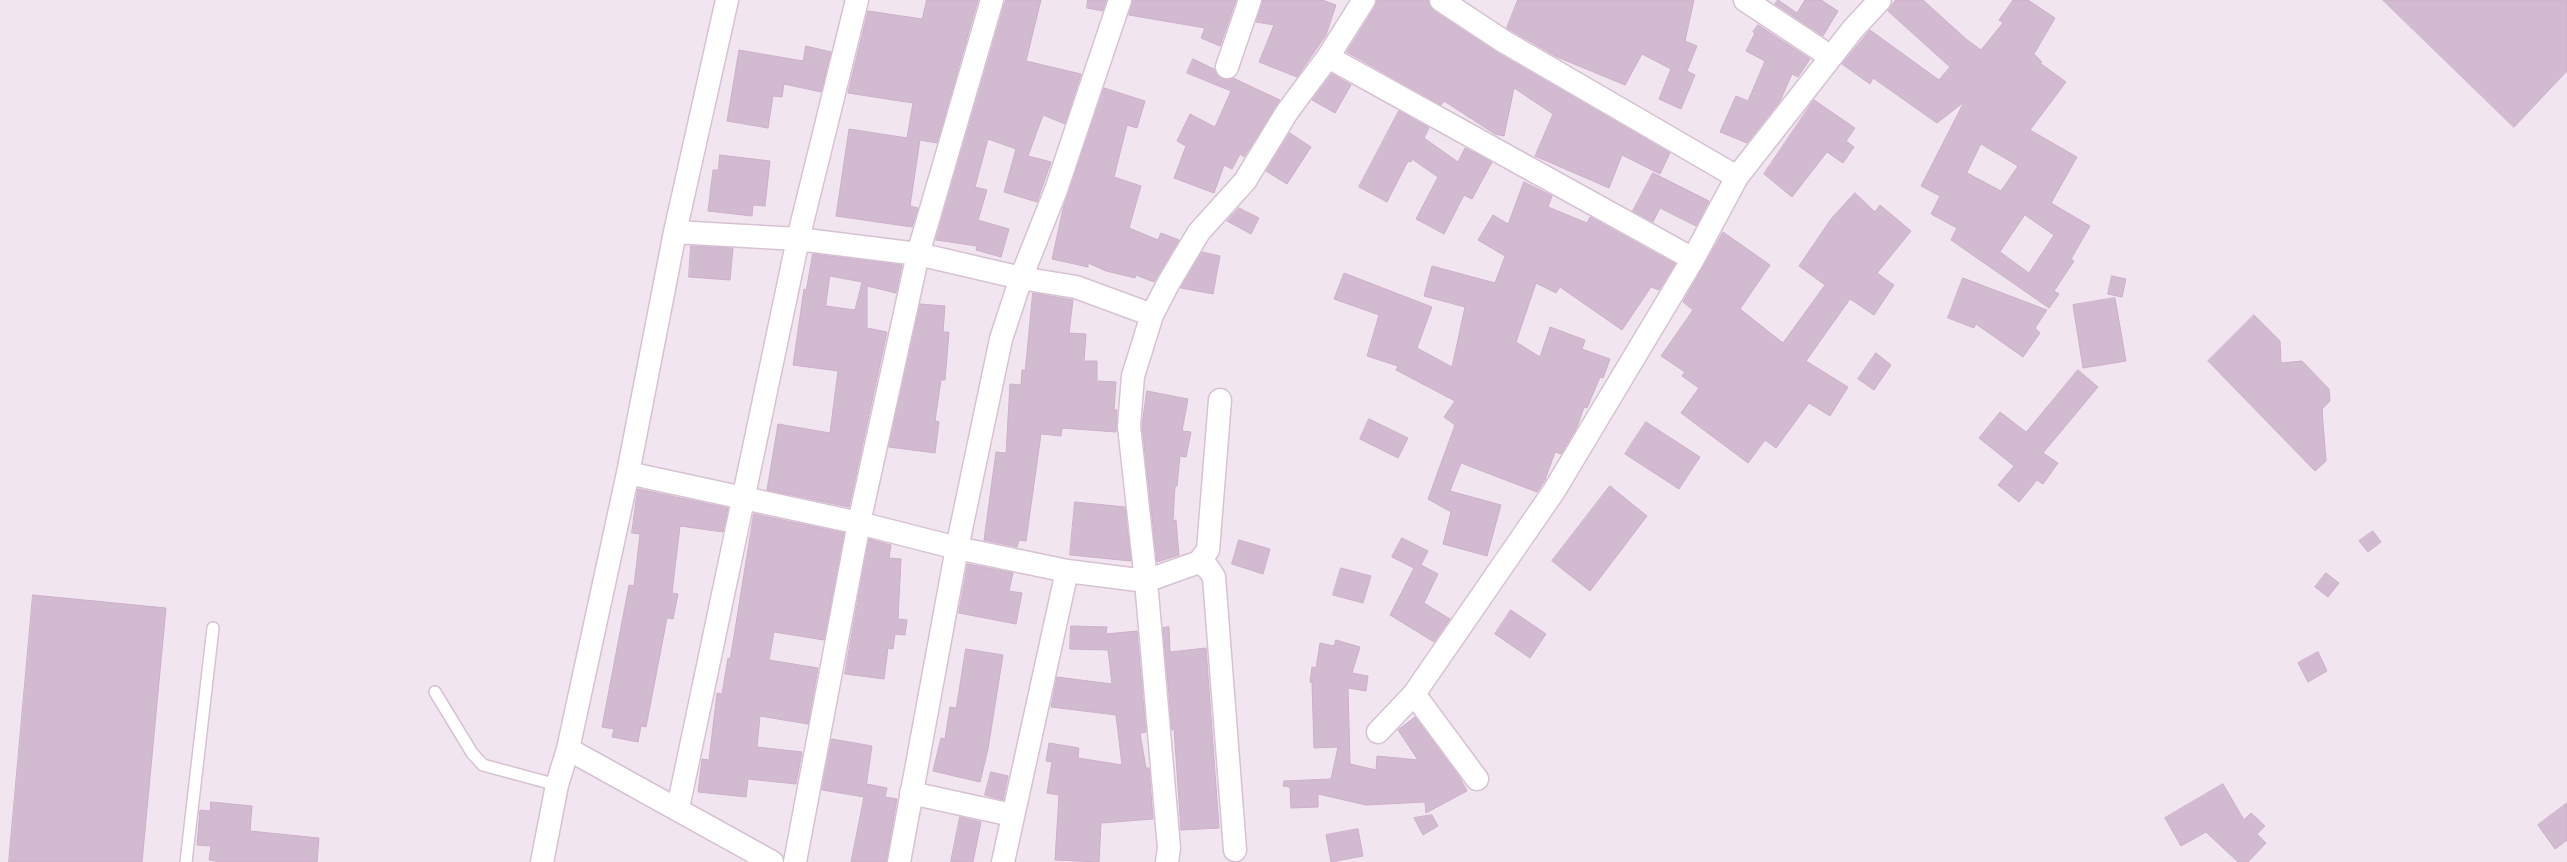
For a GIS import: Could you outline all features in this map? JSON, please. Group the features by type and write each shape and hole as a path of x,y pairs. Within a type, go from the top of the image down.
{"street":[{"path":"542,862 557,785 568,749 628,473 675,232 727,0"},
{"path":"678,808 798,239 857,0"},
{"path":"795,862 859,522 918,254 992,0"},
{"path":"899,862 957,548 1001,339 1021,278 1056,190 1120,0"},
{"path":"1227,67 1250,0"},
{"path":"1167,862 1169,848 1146,581 1129,426 1133,376 1152,316 1169,282 1199,232 1245,180 1287,112 1328,58 1351,17 1364,0"},
{"path":"1441,0 1503,41 1737,176"},
{"path":"1745,0 1831,57"},
{"path":"1378,732 1414,694 1554,491 1694,259 1737,176 1853,28 1880,0"},
{"path":"1328,58 1694,259"},
{"path":"675,232 798,239 918,254 1021,278 1076,287 1152,316"},
{"path":"628,473 859,522 957,548 1067,571 1146,581 1199,562 1208,550 1220,400"},
{"path":"1199,562 1208,568 1214,577 1235,850"},
{"path":"1003,862 1067,571"},
{"path":"1414,694 1477,780"},
{"path":"568,749 678,808 772,862"},
{"path":"911,793 1012,815"}],"lane":[{"path":"186,862 213,628"},
{"path":"435,692 472,753 483,765 557,785"}],"building":[{"path":"927,0 978,0 937,143 920,140 910,206 918,208 912,227 836,216 849,129 907,138 913,103 848,93 868,11 922,19"},
{"path":"1006,0 1041,0 1026,61 1081,74 1065,124 1043,115 1028,156 1051,162 1037,202 1004,192 1016,149 988,139 975,187 987,190 978,220 1009,229 1001,257 976,250 977,246 936,240"},
{"path":"1088,0 1106,0 1103,11 1087,8"},
{"path":"1133,0 1236,0 1220,46 1201,38 1205,28 1129,15"},
{"path":"1263,0 1322,0 1336,5 1326,35 1297,77 1259,62 1274,25 1256,22"},
{"path":"1377,0 1428,0 1434,11 1496,52 1670,153 1660,174 1622,155 1609,188 1535,156 1553,114 1514,88 1504,136 1495,134 1444,101 1441,105 1347,52 1375,7"},
{"path":"1518,0 1694,0 1685,41 1697,46 1687,71 1695,75 1681,109 1659,99 1671,69 1642,54 1625,85 1557,57 1507,28"},
{"path":"1778,0 1797,13 1805,0 1821,0 1838,11 1823,36 1775,4"},
{"path":"1896,0 1923,0 1981,50 2003,23 1999,20 2013,0 2028,0 2055,18 2034,54 2042,62 2040,63 2066,82 2030,130 2077,157 2051,203 2090,226 2071,259 2074,261 2054,291 2059,294 2049,308 1951,240 1957,228 1931,214 1940,196 1921,186 1964,102 1937,123 1873,78 1870,84 1842,64 1870,30 1939,80 1950,67 1888,11","holes":["1981,144 2018,166 2001,191 1967,173","2025,215 2054,235 2029,273 2000,252"]},
{"path":"2383,0 2567,0 2567,71 2514,127"},
{"path":"1758,25 1810,59 1798,77 1792,74 1780,101 1747,143 1720,132 1736,96 1748,101 1765,61 1746,51 1755,33 1753,32"},
{"path":"806,46 831,52 821,92 784,84 782,97 773,96 768,128 727,121 739,50 803,61"},
{"path":"1193,59 1214,69 1222,79 1233,78 1280,100 1244,157 1240,154 1232,169 1224,165 1214,193 1174,178 1186,146 1177,141 1190,114 1215,127 1231,91 1187,73"},
{"path":"1332,74 1351,85 1335,113 1312,100"},
{"path":"1104,88 1145,101 1137,128 1127,125 1114,177 1141,186 1129,228 1158,240 1161,233 1179,240 1154,282 1136,275 1135,278 1106,271 1088,263 1088,267 1052,259 1063,209"},
{"path":"1814,100 1855,128 1846,141 1854,147 1843,163 1827,152 1792,197 1764,174"},
{"path":"1399,111 1429,128 1424,138 1458,162 1465,148 1492,162 1472,199 1464,195 1444,234 1416,219 1438,177 1412,159 1411,162 1408,161 1387,202 1359,187"},
{"path":"1290,133 1311,147 1287,184 1266,171"},
{"path":"720,155 770,161 765,206 753,205 752,216 708,211 713,170 718,170"},
{"path":"1653,173 1709,201 1696,226 1660,208 1653,222 1633,211"},
{"path":"1524,182 1552,196 1548,207 1587,223 1590,217 1675,264 1659,290 1651,287 1622,330 1560,287 1556,293 1536,283 1516,342 1540,357 1550,327 1585,340 1582,349 1610,359 1603,378 1600,377 1587,408 1584,407 1577,427 1561,454 1555,452 1545,480 1537,492 1461,463 1450,491 1501,505 1487,556 1443,544 1451,512 1428,499 1455,425 1444,417 1455,401 1396,370 1398,366 1367,356 1379,315 1334,299 1344,273 1432,307 1417,348 1452,367 1465,307 1424,296 1432,266 1495,283 1505,256 1478,240 1493,215 1508,224"},
{"path":"1855,193 1875,212 1880,205 1911,231 1877,273 1894,285 1874,315 1850,299 1806,361 1848,387 1830,416 1809,403 1776,448 1765,440 1748,463 1681,413 1699,388 1682,376 1685,372 1661,356 1693,310 1683,302 1723,232 1770,265 1740,309 1783,343 1825,285 1799,266 1831,219"},
{"path":"1239,208 1259,218 1251,234 1227,221"},
{"path":"691,246 733,248 730,280 689,277"},
{"path":"1202,252 1220,256 1213,294 1181,288"},
{"path":"813,254 902,265 896,293 867,286 867,328 887,332 849,507 767,490 778,424 830,433 838,371 793,365 804,289 806,290","holes":["830,276 862,282 855,310 826,306"]},
{"path":"2112,276 2126,279 2122,297 2108,294"},
{"path":"1963,278 2047,310 2035,328 2040,333 2023,357 1976,324 1974,328 1948,318"},
{"path":"1033,293 1073,300 1069,333 1086,334 1084,361 1097,361 1097,381 1116,382 1114,410 1117,410 1116,432 1062,428 1061,436 1041,434 1026,541 1019,540 1017,547 984,540 996,452 1006,453 1010,384 1021,385 1022,370 1025,370"},
{"path":"2115,298 2126,361 2083,368 2073,305"},
{"path":"920,304 945,306 943,332 949,332 945,380 941,380 935,421 939,422 935,453 889,447"},
{"path":"2254,315 2280,341 2281,363 2302,361 2329,389 2330,401 2322,409 2326,461 2315,471 2208,361"},
{"path":"1876,353 1891,365 1874,390 1858,379"},
{"path":"2078,370 2098,387 2043,453 2058,463 2043,484 2037,480 2019,502 1998,485 2014,466 1979,438 2000,412 2026,432"},
{"path":"1147,391 1188,399 1182,431 1191,432 1186,457 1180,456 1177,486 1175,486 1173,521 1176,520 1179,555 1157,562 1142,426"},
{"path":"1369,419 1408,438 1398,458 1360,439"},
{"path":"1646,422 1700,457 1679,489 1625,454"},
{"path":"1610,486 1647,516 1590,591 1552,561"},
{"path":"638,489 728,508 723,532 680,526 672,593 678,594 673,619 667,618 646,727 641,726 638,742 612,737 614,729 602,727 629,585 634,586 640,534 632,533"},
{"path":"1075,502 1125,507 1131,561 1070,555"},
{"path":"754,514 844,533 824,640 774,632 769,660 818,668 808,724 760,716 757,747 802,752 796,784 748,779 746,797 698,792 702,759 709,760 717,693 722,694 728,658 730,659"},
{"path":"2373,531 2381,542 2368,552 2359,541"},
{"path":"1402,538 1428,551 1421,565 1438,574 1424,603 1450,619 1434,642 1390,615 1414,568 1392,557"},
{"path":"869,539 891,545 889,558 901,559 898,619 907,620 905,635 895,634 893,649 888,648 884,679 845,674"},
{"path":"1239,540 1270,549 1263,574 1232,564"},
{"path":"968,564 1013,573 1009,591 1022,593 1016,624 959,613"},
{"path":"1341,568 1371,576 1363,603 1333,595"},
{"path":"2326,573 2339,583 2328,597 2315,587"},
{"path":"33,595 166,608 142,862 9,862"},
{"path":"1511,610 1546,634 1530,658 1495,634"},
{"path":"1071,626 1107,627 1106,634 1137,631 1146,732 1140,733 1146,768 1149,768 1153,819 1101,823 1099,862 1055,860 1059,795 1047,793 1052,762 1046,761 1049,743 1079,748 1078,758 1122,765 1116,715 1051,707 1057,677 1112,684 1108,650 1070,649"},
{"path":"1169,627 1170,652 1206,648 1219,828 1181,830 1174,729 1172,730 1163,628"},
{"path":"1336,640 1360,647 1352,673 1368,676 1366,691 1348,688 1350,764 1376,770 1377,756 1418,760 1398,730 1415,717 1460,778 1467,791 1426,813 1425,802 1366,805 1318,794 1318,807 1291,808 1290,787 1283,786 1284,781 1331,779 1338,747 1314,748 1312,682 1310,682 1312,667 1316,668 1320,643 1334,646"},
{"path":"966,649 1003,655 988,749 980,782 933,771 941,738 945,739 950,707 956,708"},
{"path":"2318,652 2327,671 2308,682 2298,663"},
{"path":"832,739 872,746 866,787 867,784 887,788 885,797 897,799 886,862 851,862 864,797 822,790"},
{"path":"991,772 1008,776 1003,800 985,795"},
{"path":"2223,784 2244,820 2251,813 2265,826 2257,834 2266,843 2248,862 2238,862 2206,832 2181,846 2165,818"},
{"path":"211,802 252,806 250,831 319,838 317,862 221,862 209,860 211,846 197,845 200,810 210,811"},
{"path":"2567,803 2567,840 2555,849 2538,825"},
{"path":"1432,815 1438,826 1423,835 1414,818"},
{"path":"960,817 981,822 973,862 951,862"},
{"path":"1358,829 1363,856 1331,862 1326,835"}]}
